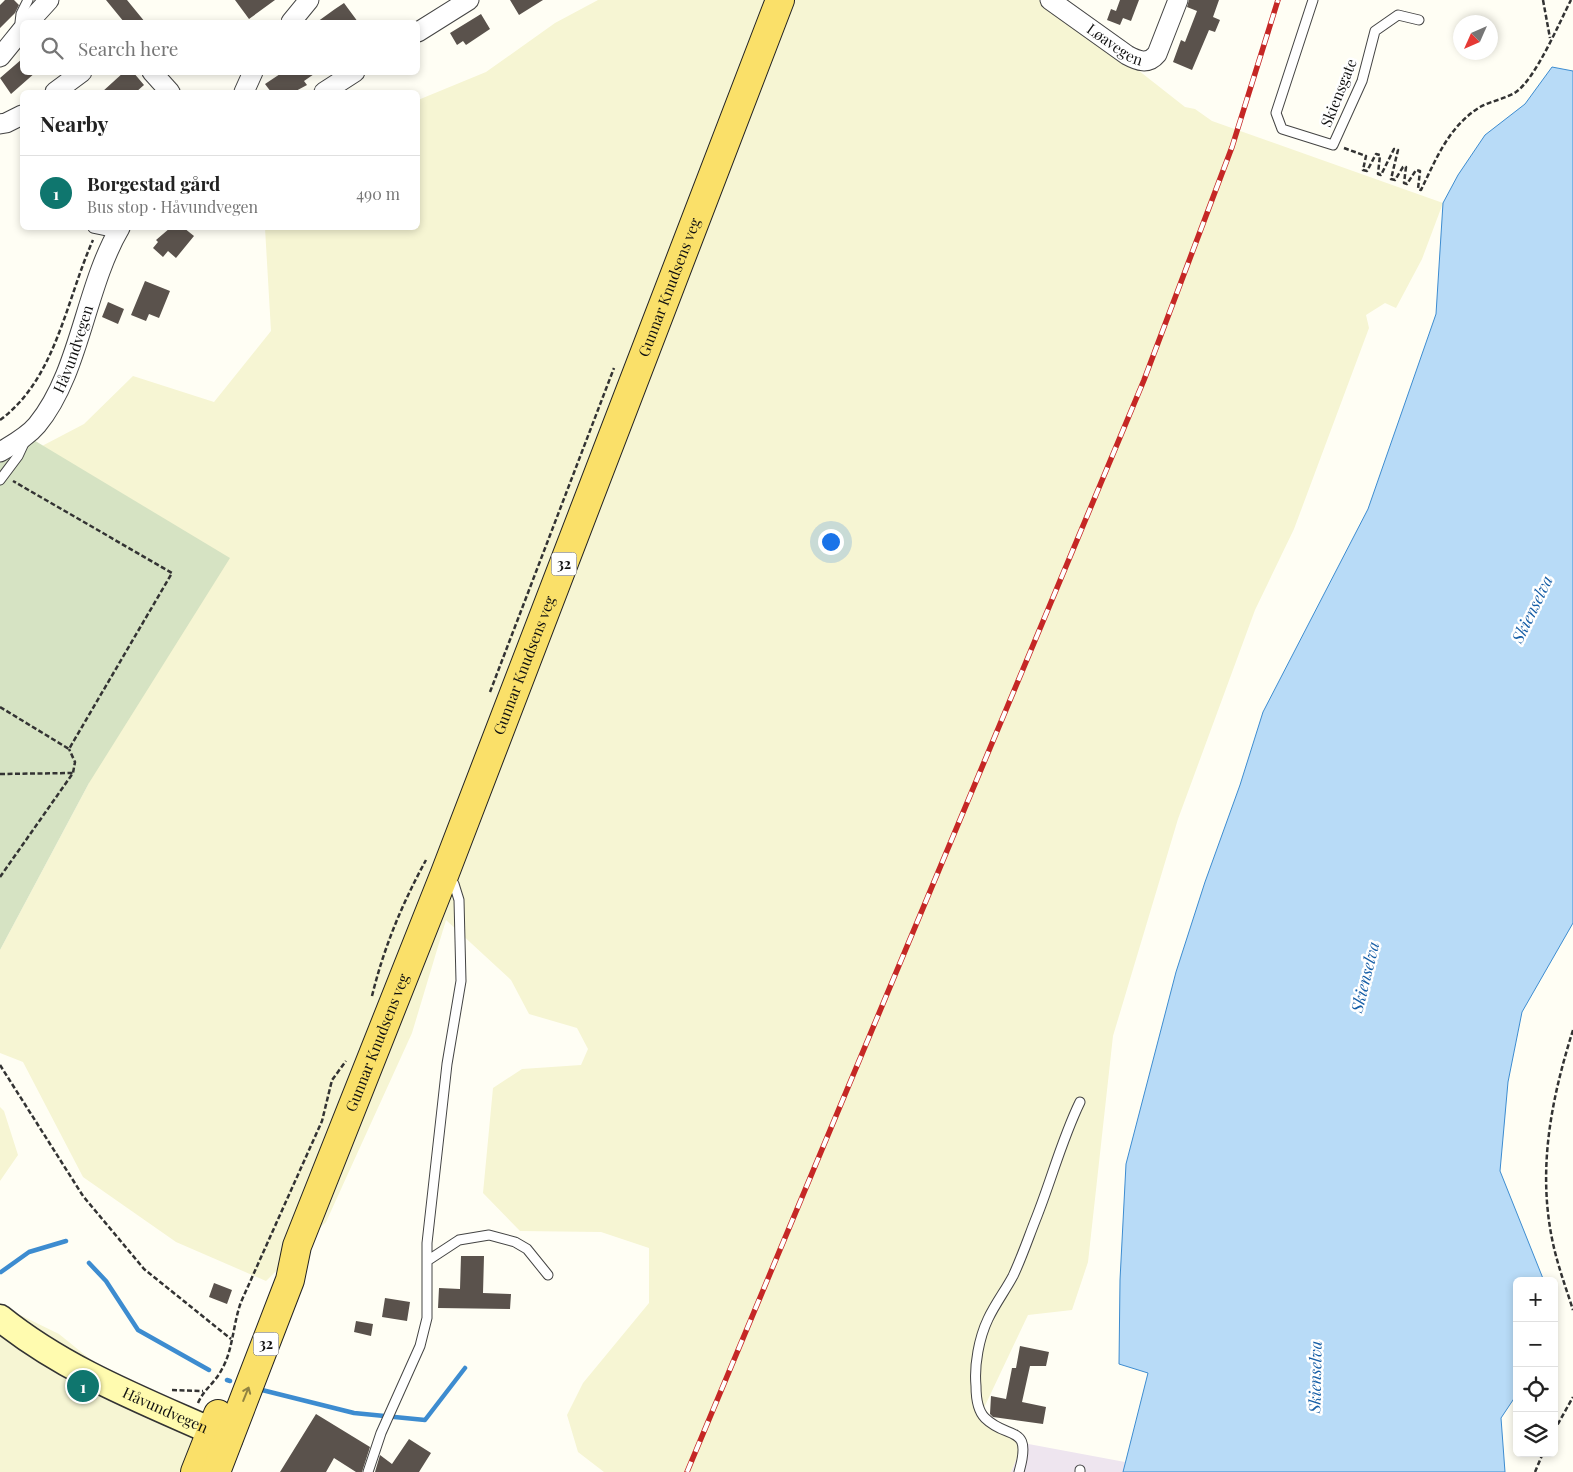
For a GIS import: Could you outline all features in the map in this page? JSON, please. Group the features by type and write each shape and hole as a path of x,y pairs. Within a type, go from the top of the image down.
{"main road":[{"name":"Gunnar Knudsens veg","path":"195,1472 210,1431 277,1277 297,1246 437,864 780,0"},
{"name":"Håvundvegen","path":"0,1318 40,1348 72,1367 210,1431"},
{"name":"Gunnar Knudsens veg","path":"210,1431 216,1472"}],"street":[{"path":"31,20 48,0"},
{"path":"293,20 309,0"},
{"path":"420,31 469,0"},
{"name":"Løavegen","path":"1050,0 1127,55 1141,62 1153,60 1157,54 1178,0"},
{"path":"0,57 20,33"},
{"path":"58,90 78,75"},
{"path":"155,75 168,90"},
{"path":"245,90 252,75"},
{"path":"327,90 350,75"},
{"path":"0,124 20,116"},
{"name":"Håvundvegen","path":"0,452 27,436 46,414 62,381 99,272 118,230"}],"lane":[{"path":"22,20 21,14 28,0"},
{"name":"Skiensgate","path":"1312,0 1276,113 1282,129 1333,144 1362,81 1375,31 1398,15 1419,20"},
{"path":"2,478 18,456 27,436"},
{"path":"368,1472 390,1412 407,1380 420,1346 427,1318 427,1243 442,1112 461,982 461,919 459,900 454,884 437,864"},
{"path":"1020,1472 1025,1454 1022,1442 1015,1433 992,1424 984,1417 978,1405 976,1364 987,1319 1016,1270 1039,1213 1066,1130 1080,1102"},
{"path":"427,1261 459,1240 489,1235 514,1242 527,1249 548,1275"}],"path":[{"path":"1543,0 1550,39"},
{"path":"1333,144 1366,156 1363,170 1367,171 1376,154 1380,155 1378,174 1381,175 1394,149 1398,150 1391,179 1394,180 1403,166 1406,167 1404,184 1407,184 1416,170 1420,171 1418,189 1421,190 1440,150 1451,133 1480,107 1516,92 1529,77 1570,0"},
{"path":"0,420 24,398 51,352 78,272 97,230"},
{"path":"489,696 615,367"},
{"path":"2,478 172,573 69,749"},
{"path":"0,707 69,749 75,762 73,773 0,877"},
{"path":"0,774 73,773"},
{"path":"371,1001 378,969 397,917 437,864"},
{"path":"1573,1030 1555,1094 1545,1163 1549,1219 1555,1251 1573,1310"},
{"path":"210,1431 203,1391 222,1370 241,1302 322,1121 330,1085 347,1060"},
{"path":"0,1065 83,1196 144,1269 231,1339"},
{"path":"1558,1424 1573,1397"},
{"path":"1535,1472 1541,1457"}],"shaded area":[{"path":"1023,1443 1125,1462 1123,1472 1011,1472"}],"green space":[{"path":"598,0 1049,0 1185,107 1195,109 1212,121 1443,203 1422,259 1396,308 1385,303 1366,315 1369,328 1294,529 1255,610 1178,819 1113,1036 1088,1262 1072,1310 1028,1315 982,1412 1023,1443 1011,1472 604,1472 578,1452 567,1415 583,1383 649,1303 649,1248 601,1232 520,1231 483,1193 493,1088 522,1069 581,1065 588,1049 577,1028 529,1014 511,980 446,920 412,1033 326,1222 266,1281 176,1242 83,1177 23,1062 0,1053 0,950 89,783 42,446 84,424 133,376 214,402 271,331 265,230 420,230 420,99 486,72 555,23"},
{"path":"27,436 230,558 89,783 0,950 0,452"},
{"path":"0,1107 4,1111 18,1155 0,1181"},
{"path":"16,1313 59,1334 107,1373 216,1433 211,1472 0,1472 0,1316"}],"water":[{"name":"Skienselva","path":"1552,67 1573,71 1573,923 1522,1012 1508,1082 1500,1171 1542,1277 1513,1277 1513,1400 1501,1418 1505,1472 1123,1472 1148,1373 1119,1364 1120,1280 1126,1164 1176,972 1263,712 1368,509 1436,314 1443,203 1458,175 1485,135 1525,104"}],"building":[{"path":"5,0 14,0 19,5 15,13 0,28 0,5"},
{"path":"106,0 127,0 143,20 122,20"},
{"path":"235,0 275,0 249,19"},
{"path":"510,0 543,0 519,15"},
{"path":"1120,0 1139,0 1131,21 1123,18 1120,25 1107,20 1111,9 1116,11"},
{"path":"1189,0 1219,0 1213,17 1220,20 1215,32 1209,30 1192,70 1173,62 1181,40 1185,42 1197,11 1187,7"},
{"path":"344,3 357,20 320,20"},
{"path":"481,14 490,29 466,45 463,41 457,45 450,33"},
{"path":"20,61 20,75 33,75 11,94 0,78"},
{"path":"121,75 136,75 144,85 138,90 104,90"},
{"path":"278,75 313,75 304,81 307,85 298,90 270,90 265,84"},
{"path":"168,230 186,230 194,236 176,258 168,251 163,257 153,248 158,242 156,240"},
{"path":"145,281 170,291 159,318 149,314 146,321 131,315"},
{"path":"108,302 124,309 118,324 102,317"},
{"path":"461,1256 484,1256 483,1293 511,1294 510,1309 438,1308 439,1288 460,1289"},
{"path":"214,1283 232,1290 227,1304 209,1297"},
{"path":"385,1298 410,1302 407,1321 382,1317"},
{"path":"356,1321 373,1324 371,1336 354,1332"},
{"path":"1020,1346 1049,1352 1046,1366 1030,1366 1022,1402 1046,1407 1043,1424 993,1417 990,1414 991,1396 1006,1399 1012,1368 1016,1368"},
{"path":"316,1414 370,1447 362,1472 356,1472 334,1458 326,1472 280,1472"},
{"path":"409,1439 431,1453 419,1472 375,1472 380,1455 392,1464"}],"waterway":[{"path":"1,1272 29,1252 66,1241"},
{"path":"89,1263 106,1281 138,1330 209,1370"},
{"path":"258,1389 354,1413 425,1420 465,1368"}],"railway":[{"path":"687,1472 1144,380 1232,147 1278,0"}],"place":[{"name":"Borgestad gård","path":"83,1386"}]}
